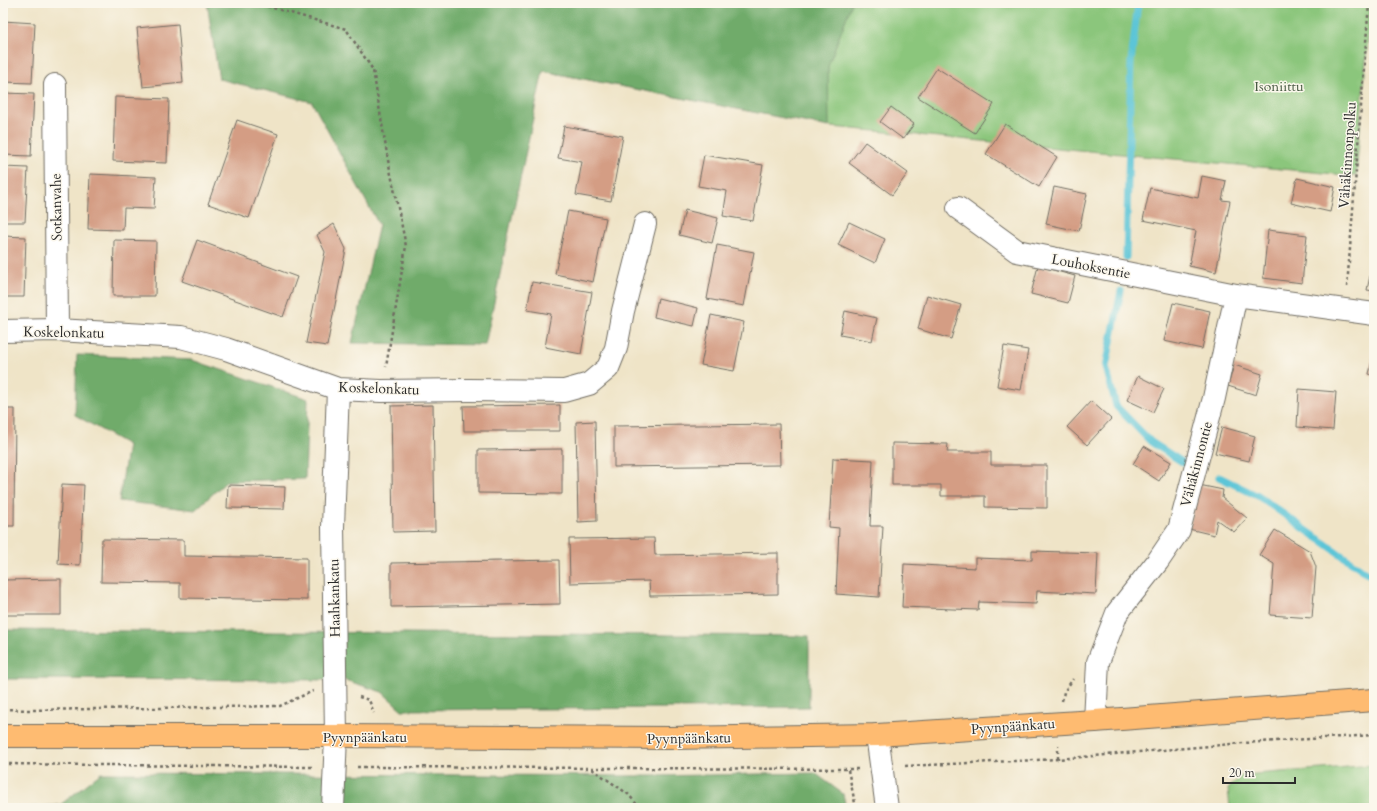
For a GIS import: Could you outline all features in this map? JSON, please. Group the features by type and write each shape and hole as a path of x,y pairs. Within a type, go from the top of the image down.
{"main road":[{"name":"Pyynpäänkatu","path":"3,736 669,738 877,735 1095,721 1374,700"}],"street":[{"name":"Sotkanvahe","path":"55,85 57,330"},
{"name":"Louhoksentie","path":"958,208 1017,251 1236,295"},
{"name":"Koskelonkatu","path":"3,331 57,330 181,337 226,349 338,389 381,391 564,391 589,384 608,368 616,348 623,311 645,224"},
{"path":"1236,295 1374,314"},
{"name":"Vähäkinnontie","path":"1095,721 1098,662 1117,613 1158,561 1179,530 1214,398 1236,295"},
{"name":"Haahkankatu","path":"333,808 336,736 333,527 338,389"},
{"path":"877,735 887,808"}],"path":[{"path":"256,3 346,29 373,70 388,160 406,246 381,391"},
{"name":"Vähäkinnonpolku","path":"1345,309 1369,3"},
{"path":"3,709 30,710 280,706 311,691 335,688 369,700 384,737"},
{"path":"592,769 628,794 640,808"},
{"path":"848,770 856,808"}],"green space":[{"path":"207,3 852,3 828,66 829,127 543,71 485,345 352,343 379,225 312,102 219,79"},
{"name":"Isoniittu","path":"304,3 1371,3 1356,176 832,127 543,71"},
{"path":"77,355 192,360 308,399 305,479 227,481 195,510 119,501 128,445 75,415"},
{"path":"3,630 809,636 809,707 402,710 382,692 345,680 3,679"},
{"path":"1374,765 1374,808 1230,808 1228,789 1242,775"},
{"path":"101,773 650,776 815,773 843,794 846,808 22,808 60,805"}],"building":[{"path":"3,21 35,23 32,83 3,82"},
{"path":"178,24 183,83 143,87 137,28"},
{"path":"937,68 994,104 975,133 918,97"},
{"path":"3,93 34,94 31,156 3,155"},
{"path":"115,97 169,99 167,163 113,161"},
{"path":"891,107 914,124 903,139 880,122"},
{"path":"237,120 278,134 249,218 208,204"},
{"path":"1005,124 1057,157 1039,187 986,154"},
{"path":"564,126 623,136 611,201 576,195 582,162 558,158"},
{"path":"865,142 908,173 892,195 849,163"},
{"path":"704,155 763,165 753,221 723,216 727,191 698,186"},
{"path":"3,167 28,168 25,222 3,222"},
{"path":"90,174 156,177 154,209 124,208 123,230 88,229"},
{"path":"1202,176 1226,181 1222,200 1230,201 1216,272 1189,266 1196,231 1143,220 1150,188 1198,198"},
{"path":"1297,178 1335,187 1330,212 1291,203"},
{"path":"1054,187 1087,194 1079,231 1046,224"},
{"path":"685,210 718,218 712,243 679,235"},
{"path":"568,211 606,218 593,282 555,274"},
{"path":"849,222 885,239 875,263 838,245"},
{"path":"334,224 346,249 327,346 306,343 325,252 317,235"},
{"path":"1268,230 1307,235 1302,283 1263,278"},
{"path":"3,236 26,237 24,297 3,297"},
{"path":"114,240 156,241 155,296 113,296"},
{"path":"197,240 297,277 283,317 182,281"},
{"path":"717,245 754,252 744,306 707,299"},
{"path":"1373,262 1374,263 1374,291 1367,290"},
{"path":"1038,266 1075,276 1068,303 1031,294"},
{"path":"532,282 592,292 581,354 545,347 551,314 527,310"},
{"path":"927,295 961,305 951,339 918,329"},
{"path":"658,298 698,308 694,326 654,317"},
{"path":"1173,303 1210,311 1202,349 1164,341"},
{"path":"845,311 877,318 872,341 840,335"},
{"path":"711,315 744,322 734,371 701,365"},
{"path":"1004,346 1028,350 1021,390 997,386"},
{"path":"1373,356 1374,357 1374,376 1369,374"},
{"path":"1234,365 1262,374 1256,395 1228,386"},
{"path":"1138,376 1164,389 1153,412 1127,400"},
{"path":"1299,389 1336,392 1333,430 1297,427"},
{"path":"1091,401 1111,419 1087,445 1067,427"},
{"path":"433,405 435,531 393,532 391,406"},
{"path":"560,405 560,431 464,431 463,406"},
{"path":"3,409 15,409 14,526 3,526"},
{"path":"595,421 597,521 578,522 576,422"},
{"path":"779,424 780,465 614,467 614,426"},
{"path":"1222,427 1255,436 1249,461 1215,453"},
{"path":"892,443 948,444 947,452 991,452 991,465 1047,465 1047,508 985,507 985,496 941,496 941,485 892,485"},
{"path":"1144,446 1171,462 1159,481 1133,464"},
{"path":"562,449 562,494 478,493 478,450"},
{"path":"833,458 873,460 870,526 883,526 879,597 836,594 839,528 829,527"},
{"path":"62,484 84,485 80,565 58,564"},
{"path":"228,485 285,487 284,509 227,508"},
{"path":"1199,485 1223,490 1222,498 1247,518 1234,532 1217,520 1214,535 1189,529"},
{"path":"1275,530 1310,551 1316,567 1312,618 1270,615 1274,564 1259,555"},
{"path":"654,538 655,555 778,553 778,594 650,596 649,581 570,583 569,539"},
{"path":"102,539 184,540 184,556 307,558 307,600 180,598 180,583 101,582"},
{"path":"1032,551 1098,553 1096,594 1037,591 1036,604 979,602 978,610 902,607 904,564 975,568 975,558 1032,560"},
{"path":"559,560 560,604 391,607 391,563"},
{"path":"61,579 61,615 3,615 3,580"}],"waterway":[{"path":"1126,257 1131,62 1138,3"},
{"path":"1121,291 1106,367 1116,406 1151,442 1187,465"},
{"path":"1219,477 1258,496 1374,578"}]}
